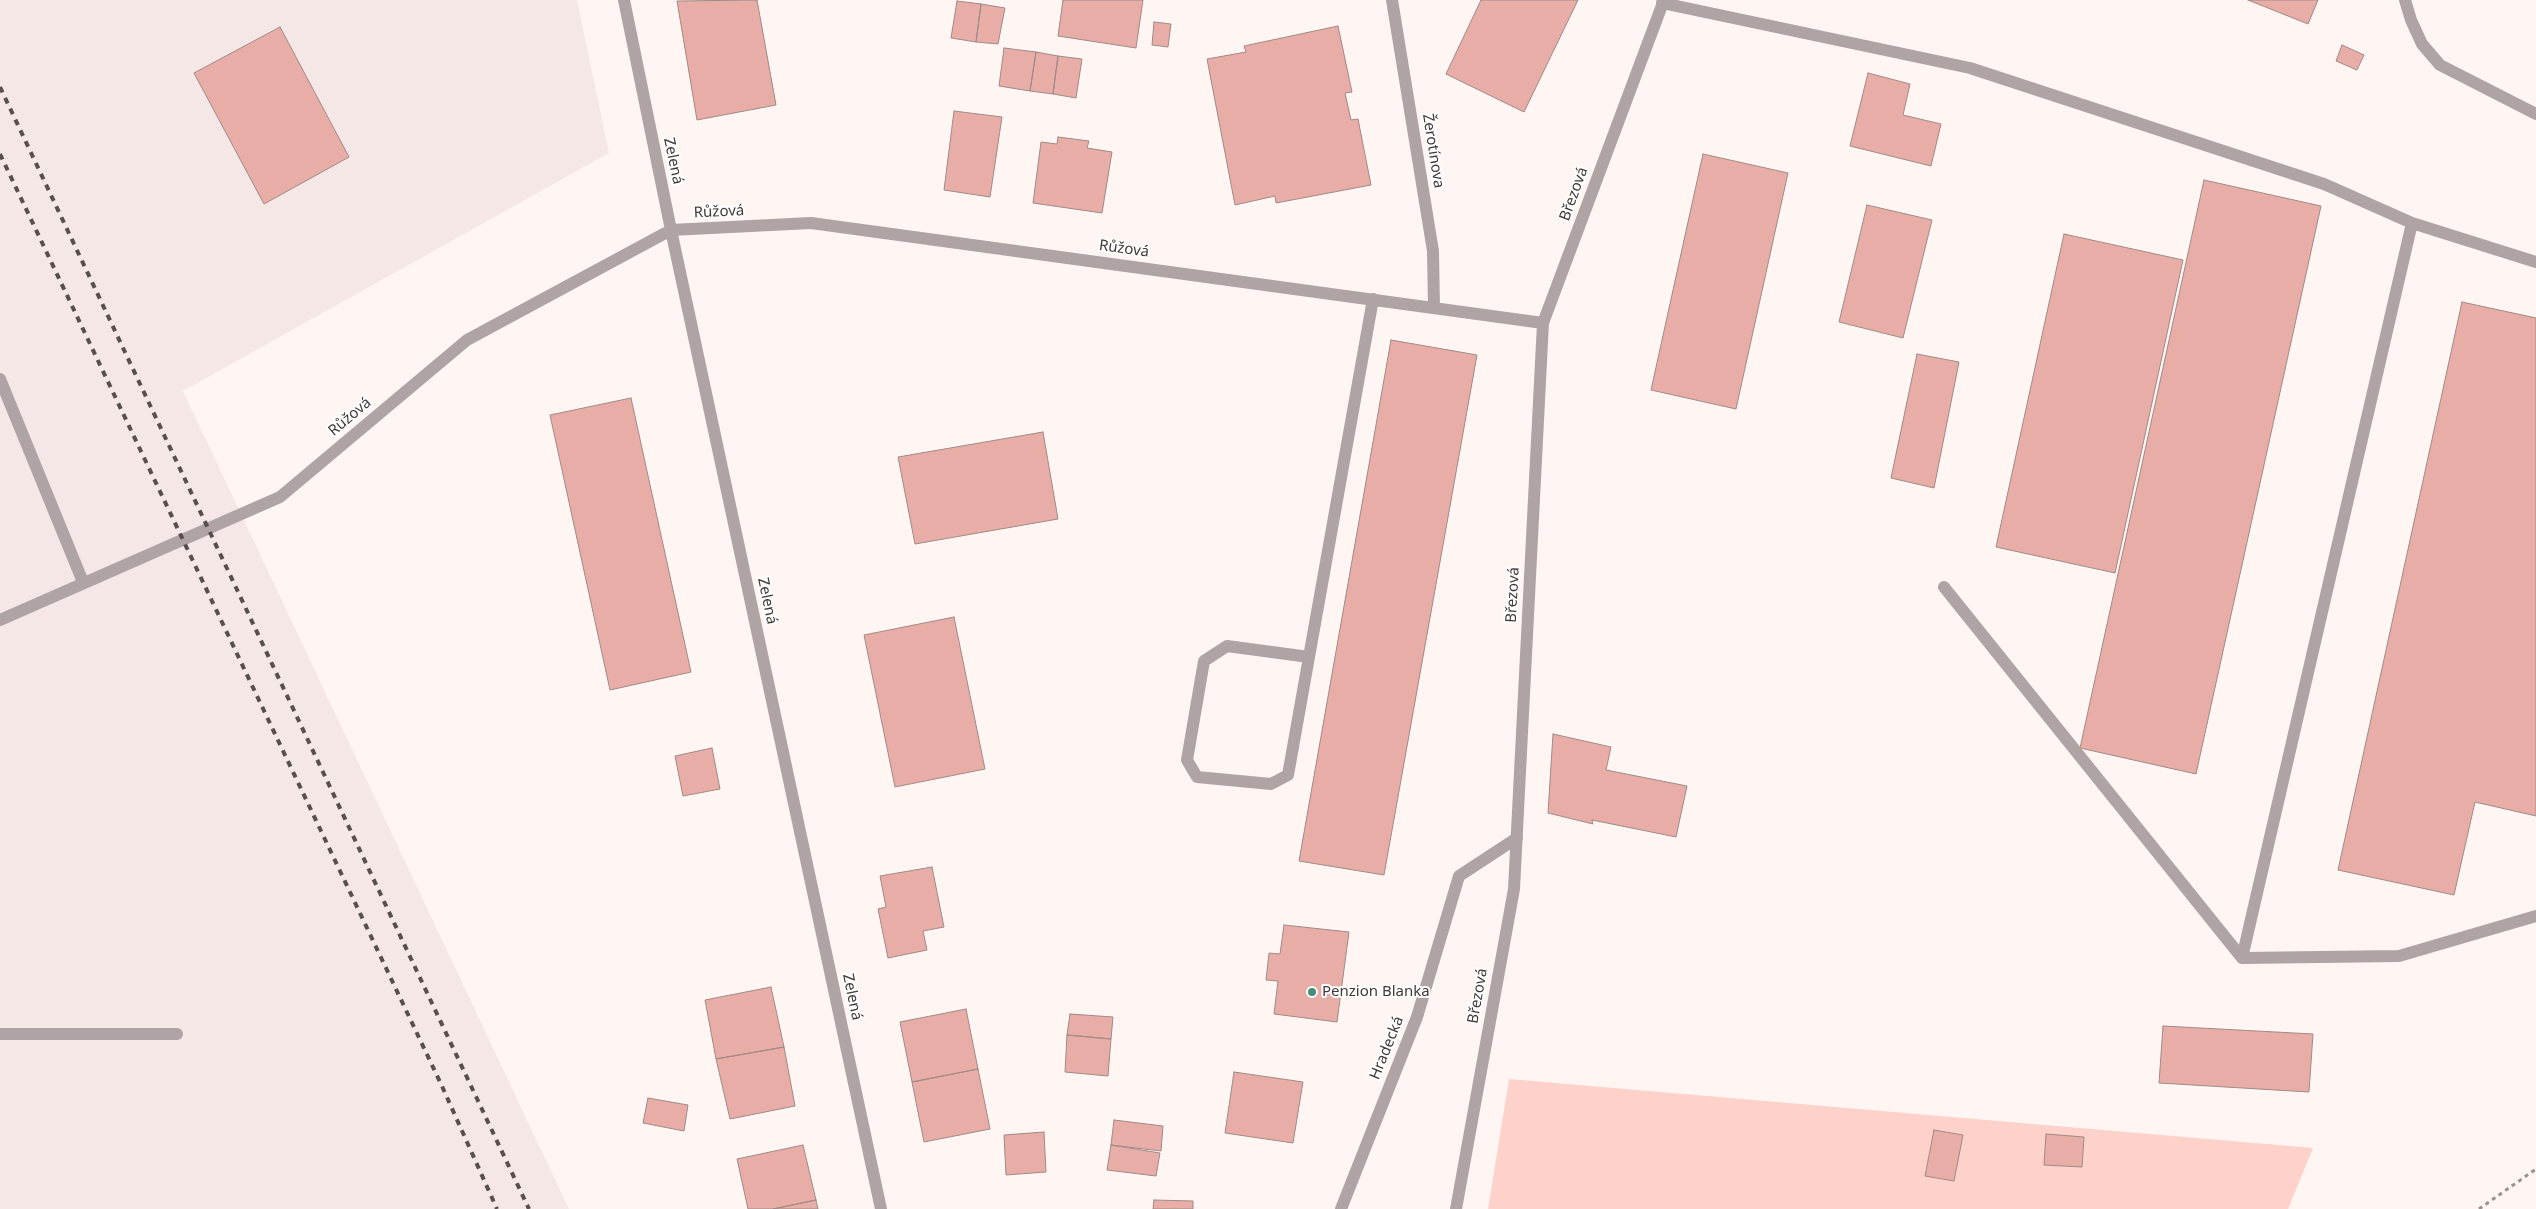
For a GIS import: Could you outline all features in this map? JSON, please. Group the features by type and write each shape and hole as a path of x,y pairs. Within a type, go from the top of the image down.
{"street":[{"name":"Zelená","path":"624,0 671,230 881,1209"},
{"name":"Žerotínova","path":"1392,0 1433,251 1434,307"},
{"path":"2405,0 2411,20 2422,44 2440,65 2536,114"},
{"path":"1663,2 1970,68 2324,184 2412,223 2536,262"},
{"name":"Březová","path":"1456,1209 1514,889 1543,324 1663,2"},
{"name":"Růžová","path":"0,620 280,497 467,340 671,230 811,223 1434,307 1543,324"},
{"path":"2242,958 2412,223"},
{"path":"1309,658 1227,646 1204,662 1187,760 1197,777 1271,784 1288,775 1309,658 1373,299"},
{"path":"0,378 83,582"},
{"path":"1944,587 2242,958"},
{"name":"Hradecká","path":"1341,1209 1417,1017 1459,876 1517,838"},
{"path":"2242,958 2400,956 2536,916"},
{"path":"0,1034 176,1034"}],"path":[{"path":"2479,1209 2536,1169"}],"shaded area":[{"path":"0,0 577,0 609,153 183,391 569,1209 0,1209"},
{"path":"1509,1079 2313,1148 2288,1209 1488,1209"}],"building":[{"path":"757,0 776,105 697,120 677,1"},
{"path":"1063,0 1143,0 1136,48 1058,36"},
{"path":"1481,0 1578,0 1524,112 1446,74"},
{"path":"2248,0 2318,0 2308,24"},
{"path":"957,1 981,4 976,42 951,38"},
{"path":"981,4 1005,8 998,44 976,42"},
{"path":"1154,22 1171,24 1168,47 1152,45"},
{"path":"1338,26 1352,92 1345,93 1351,120 1358,119 1371,185 1276,203 1275,196 1235,205 1207,59 1246,52 1244,46"},
{"path":"280,27 349,157 264,204 194,73"},
{"path":"2342,45 2364,55 2357,70 2336,61"},
{"path":"1004,48 1036,52 1030,91 999,86"},
{"path":"1036,52 1058,56 1053,94 1030,91"},
{"path":"1058,56 1082,59 1076,98 1053,94"},
{"path":"1868,73 1910,84 1903,115 1941,124 1931,166 1850,146"},
{"path":"954,111 1002,117 990,197 944,190"},
{"path":"1058,137 1089,141 1087,148 1112,152 1102,213 1033,203 1041,142 1057,144"},
{"path":"1703,154 1788,173 1736,409 1651,390"},
{"path":"2204,180 2321,206 2196,774 2080,748"},
{"path":"1867,205 1932,220 1903,338 1839,322"},
{"path":"2064,234 2183,260 2115,573 1996,547"},
{"path":"2462,302 2536,318 2536,816 2475,802 2454,895 2338,870"},
{"path":"1391,340 1477,355 1384,875 1299,861"},
{"path":"1917,354 1959,362 1934,488 1891,478"},
{"path":"631,398 691,672 610,690 550,415"},
{"path":"1043,432 1058,519 915,544 898,457"},
{"path":"954,617 985,769 895,787 864,635"},
{"path":"1553,734 1611,747 1606,770 1687,786 1676,837 1592,820 1593,824 1548,813"},
{"path":"712,748 720,789 683,796 675,756"},
{"path":"932,867 944,927 923,931 927,950 888,958 878,909 886,907 880,876"},
{"path":"1284,925 1349,932 1337,1022 1274,1014 1278,981 1266,980 1269,953 1280,954"},
{"path":"771,987 784,1047 716,1059 705,1000"},
{"path":"966,1009 978,1069 912,1082 900,1022"},
{"path":"1070,1014 1113,1017 1111,1039 1067,1035"},
{"path":"2163,1026 2313,1034 2309,1092 2159,1083"},
{"path":"1067,1035 1111,1039 1108,1076 1065,1072"},
{"path":"784,1047 795,1106 730,1119 716,1059"},
{"path":"978,1069 990,1129 924,1142 912,1082"},
{"path":"1234,1072 1303,1082 1293,1143 1225,1133"},
{"path":"648,1098 688,1105 684,1131 643,1123"},
{"path":"1114,1120 1163,1126 1161,1151 1111,1145"},
{"path":"1934,1130 1963,1135 1954,1181 1925,1176"},
{"path":"1044,1132 1046,1172 1006,1175 1004,1135"},
{"path":"2046,1134 2084,1137 2082,1167 2044,1165"},
{"path":"803,1145 816,1200 773,1209 748,1209 737,1159"},
{"path":"1111,1145 1160,1153 1156,1176 1107,1170"},
{"path":"816,1200 818,1209 773,1209"},
{"path":"1154,1200 1193,1201 1193,1209 1153,1209"}],"railway":[{"path":"0,87 529,1209"},
{"path":"0,154 441,1084 497,1209"}],"place":[{"name":"Penzion Blanka","path":"1312,992"}]}
